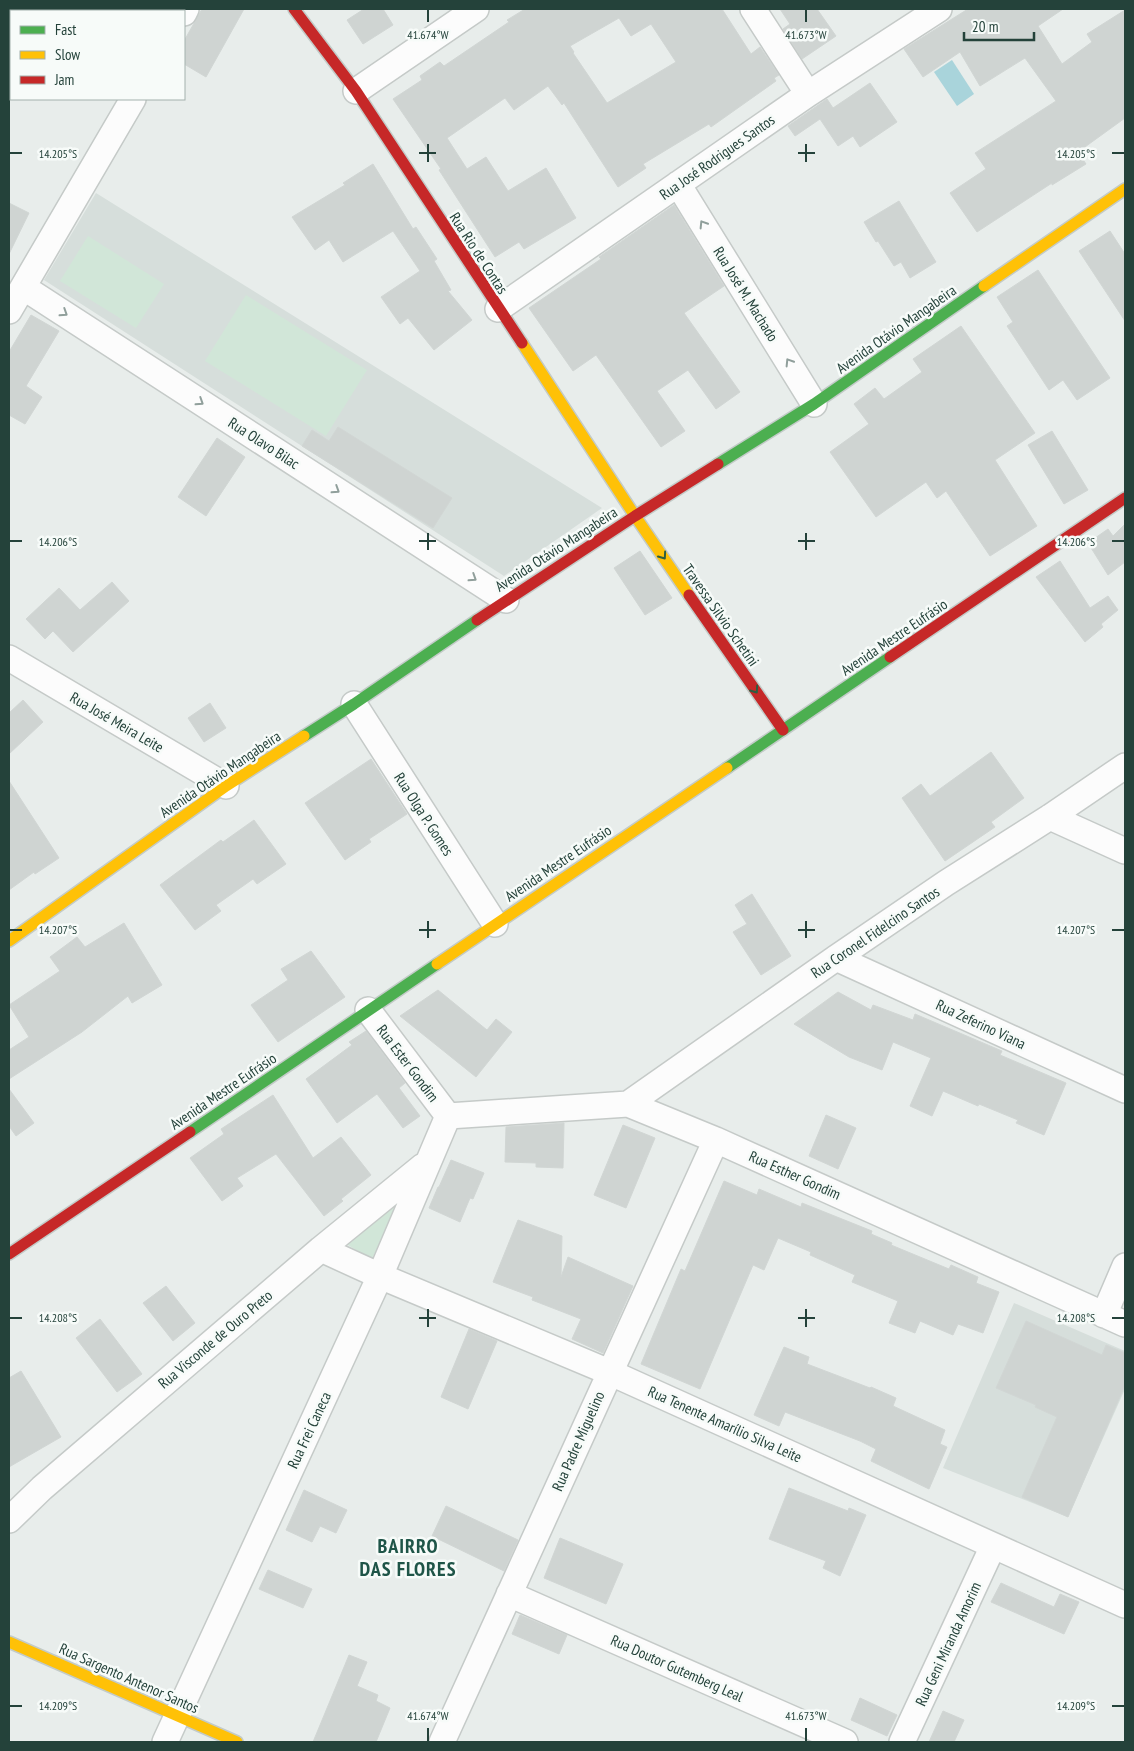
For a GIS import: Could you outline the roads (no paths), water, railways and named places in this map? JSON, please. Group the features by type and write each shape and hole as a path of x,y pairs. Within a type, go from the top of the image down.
{"street":[{"name":"Rua Rio de Contas","path":"294,9 356,91 635,516"},
{"path":"356,91 476,9"},
{"path":"753,9 808,94"},
{"name":"Rua José Rodrigues Santos","path":"498,309 808,94 939,9"},
{"path":"9,311 132,100"},
{"name":"Rua José M. Machado","path":"678,184 814,404"},
{"name":"Avenida Otávio Mangabeira","path":"9,941 226,786 354,704 506,600 635,516 814,404 1125,189"},
{"name":"Rua Olavo Bilac","path":"23,287 506,600"},
{"name":"Avenida Mestre Eufrásio","path":"9,1254 1125,498"},
{"name":"Travessa Silvio Schetini","path":"635,516 783,730"},
{"name":"Rua José Meira Leite","path":"9,658 226,786"},
{"name":"Rua Olga P. Gomes","path":"354,704 495,924"},
{"name":"Rua Coronel Fidelcino Santos","path":"628,1104 946,883 1050,817 1125,766"},
{"path":"1050,817 1125,851"},
{"name":"Rua Zeferino Viana","path":"836,958 1125,1090"},
{"name":"Rua Ester Gondim","path":"368,1010 448,1116"},
{"name":"Rua Esther Gondim","path":"448,1116 628,1104 716,1140 1115,1320"},
{"name":"Rua Frei Caneca","path":"165,1742 380,1276 448,1116"},
{"name":"Rua Padre Miguelino","path":"442,1742 716,1140"},
{"name":"Rua Visconde de Ouro Preto","path":"9,1520 42,1488 322,1249 426,1164"},
{"name":"Rua Tenente Amarílio Silva Leite","path":"322,1249 380,1276 609,1372 1125,1605"},
{"path":"1115,1320 1125,1266"},
{"name":"Rua Geni Miranda Amorim","path":"902,1742 993,1546"},
{"name":"Rua Doutor Gutemberg Leal","path":"509,1594 844,1742"},
{"name":"Rua Sargento Antenor Santos","path":"9,1642 237,1742"}],"water":[{"path":"952,60 974,94 957,106 934,72"}],"district":[{"name":"BAIRRO DAS FLORES","path":"408,1558"}]}
